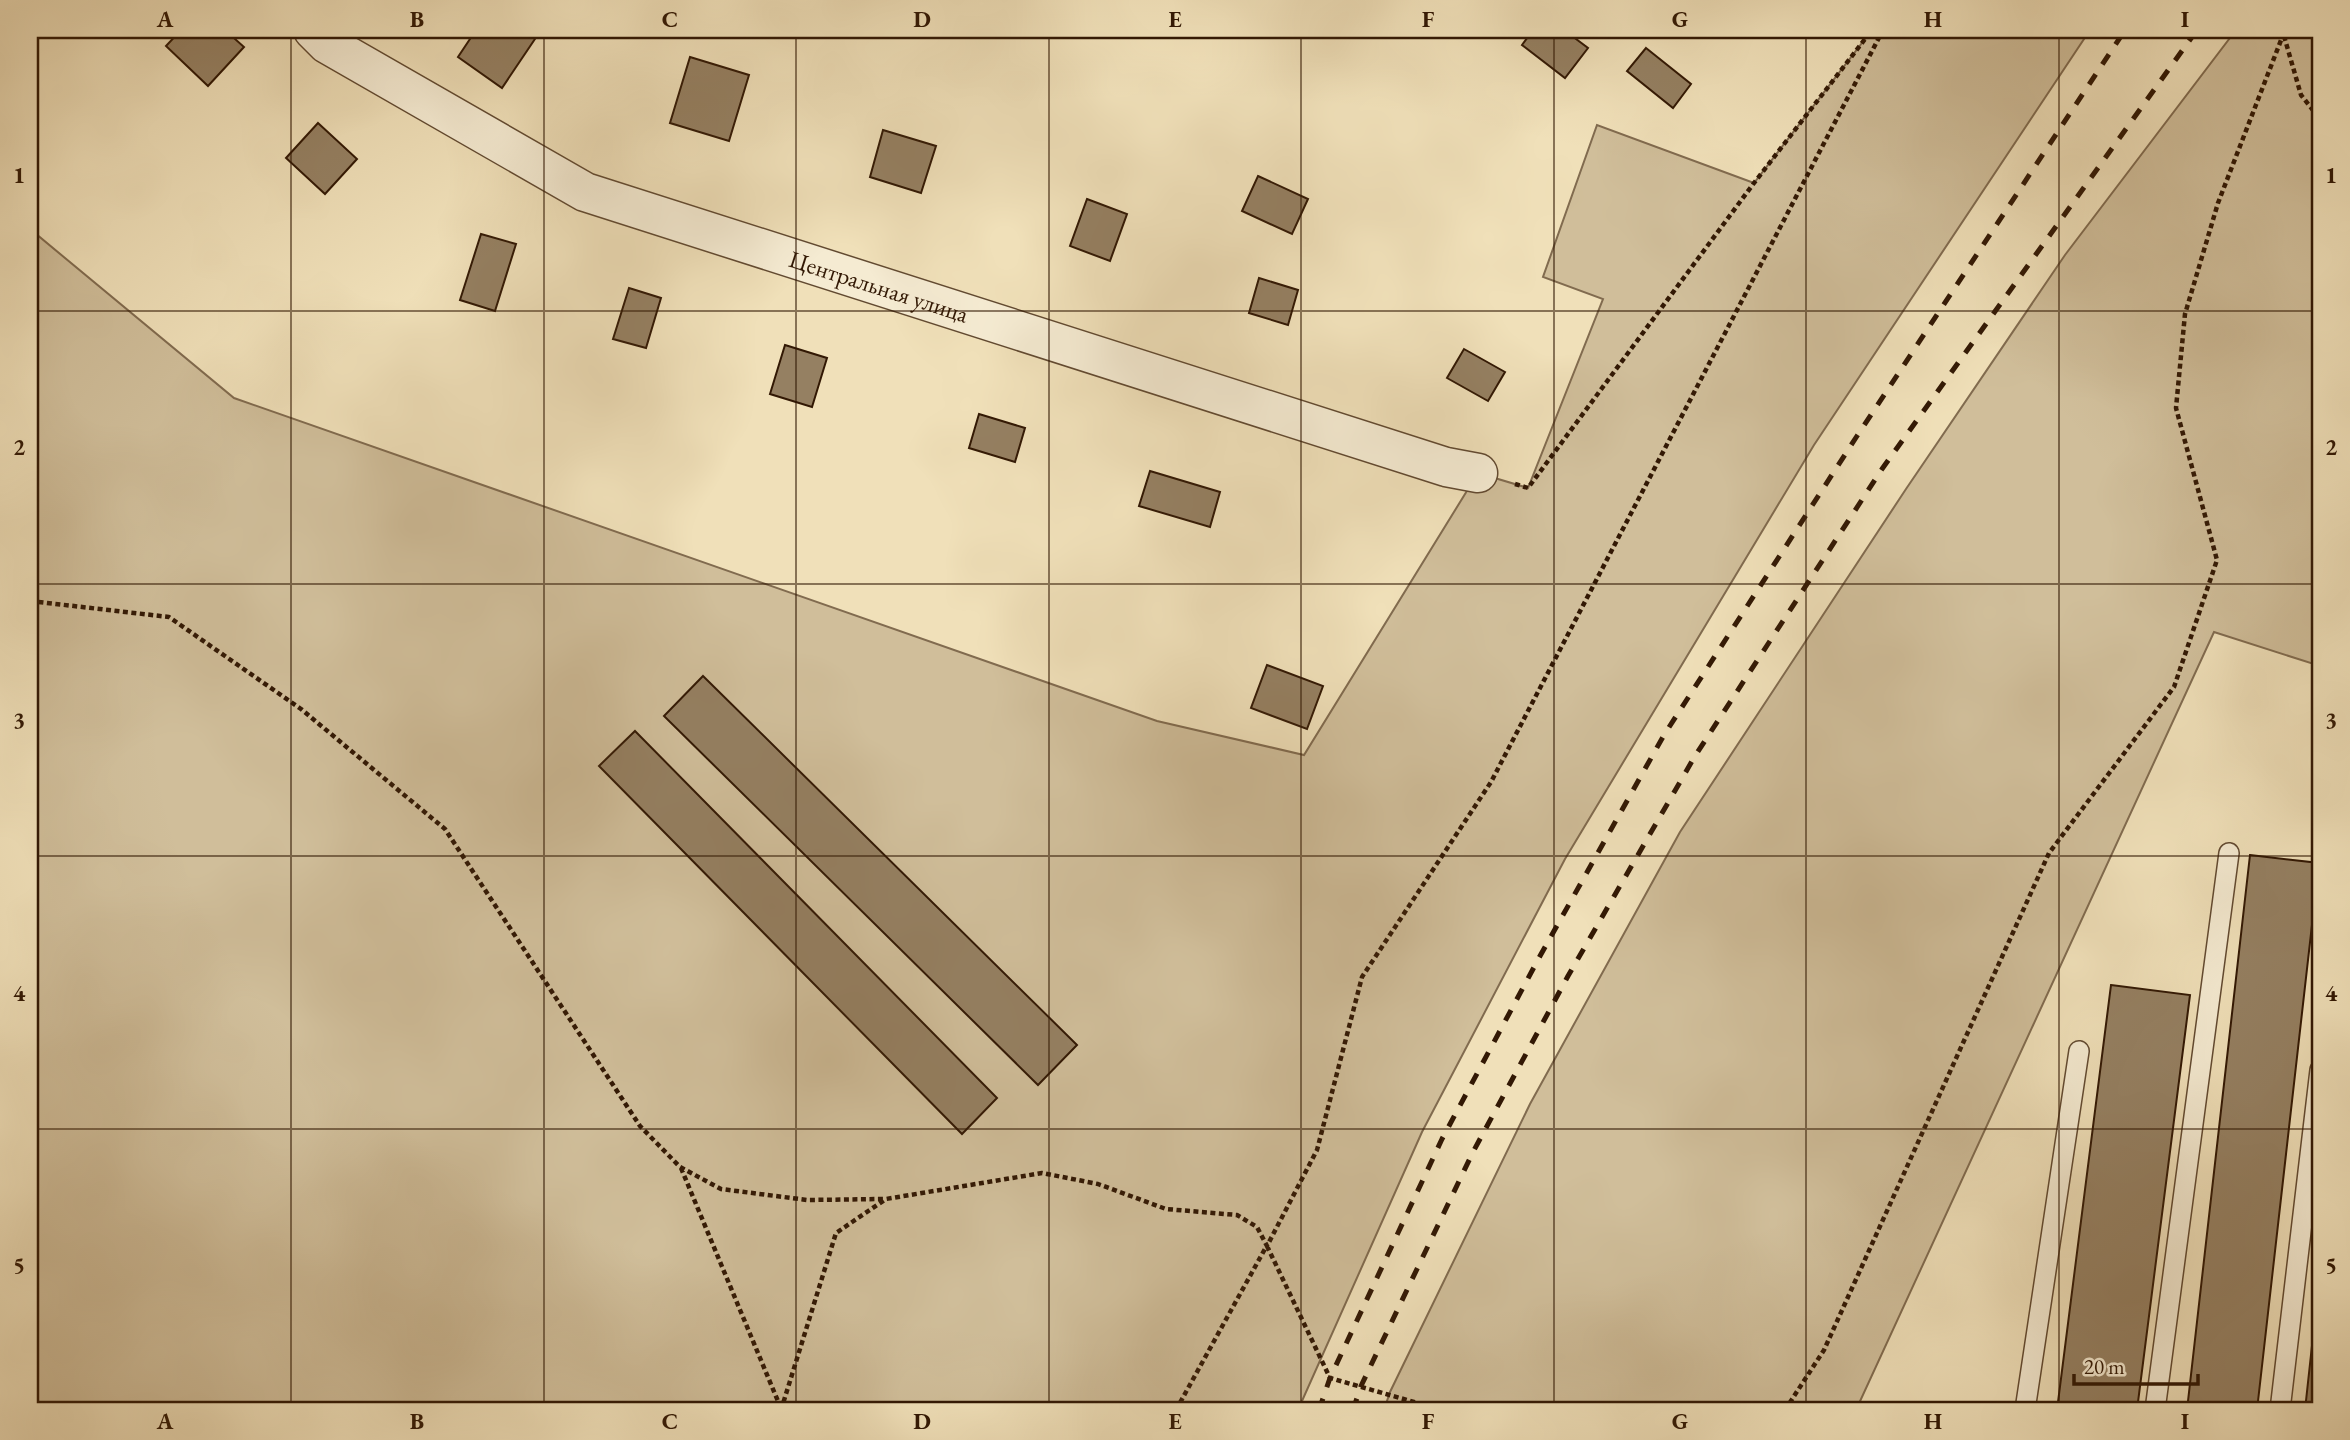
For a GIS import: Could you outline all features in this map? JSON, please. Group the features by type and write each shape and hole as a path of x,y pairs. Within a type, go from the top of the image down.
{"street":[{"name":"Центральная улица","path":"327,34 585,192 1446,467 1478,472"}],"lane":[{"path":"2155,1410 2229,853"},
{"path":"2025,1410 2079,1051"},
{"path":"2280,1410 2320,1070"}],"path":[{"path":"1478,472 1528,488 1754,183 1872,30"},
{"path":"1176,1410 1317,1150 1363,977 1491,782 1883,30"},
{"path":"1785,1410 1824,1350 2049,853 2174,687 2217,560 2176,408 2185,314 2218,203 2283,35 2301,94 2320,119"},
{"path":"30,601 169,617 301,709 445,829 640,1126 680,1167 721,1189 807,1200 887,1199 1042,1173 1098,1184 1166,1209 1237,1215 1257,1227 1329,1378 1441,1410"},
{"path":"680,1167 781,1409"},
{"path":"781,1409 836,1233 887,1199"}],"shaded area":[{"path":"1872,30 2090,30 1814,445 1565,859 1422,1132 1298,1410 30,1410 30,229 234,398 1157,721 1304,755 1478,473 1528,488 1603,299 1543,277 1597,125 1754,183"},
{"path":"2236,30 2320,30 2320,666 2214,632 1856,1410 1384,1410 1390,1392 1530,1104 1680,832 1906,489 2065,255"}],"building":[{"path":"181,30 225,30 244,47 208,86 166,46"},
{"path":"476,30 541,30 502,88 458,57"},
{"path":"1533,30 1564,30 1588,48 1565,78 1522,45"},
{"path":"1646,48 1691,84 1673,108 1627,71"},
{"path":"690,57 749,75 729,141 670,123"},
{"path":"318,123 357,159 325,194 286,158"},
{"path":"883,130 936,146 921,193 870,177"},
{"path":"1258,176 1308,199 1292,234 1242,211"},
{"path":"1087,199 1127,214 1110,261 1070,246"},
{"path":"481,234 516,244 495,311 460,300"},
{"path":"1259,278 1298,290 1288,325 1249,313"},
{"path":"629,288 661,298 646,348 613,339"},
{"path":"785,345 827,358 812,407 770,394"},
{"path":"1464,349 1505,372 1488,401 1447,378"},
{"path":"979,414 1025,428 1015,462 969,448"},
{"path":"1150,471 1220,492 1210,527 1139,506"},
{"path":"1267,665 1323,686 1307,729 1251,708"},
{"path":"703,676 1077,1045 1038,1085 664,716"},
{"path":"635,731 997,1098 962,1134 599,766"},
{"path":"2250,855 2319,863 2257,1410 2187,1410"},
{"path":"2111,985 2190,995 2137,1410 2057,1410"},
{"path":"2320,1272 2320,1410 2305,1410"}],"railway":[{"path":"1319,1410 1330,1378 1442,1139 1540,956 1664,735 1857,436 2125,30"},
{"path":"1353,1410 1361,1386 1473,1152 1568,976 1695,756 1882,469 2197,30"}]}
